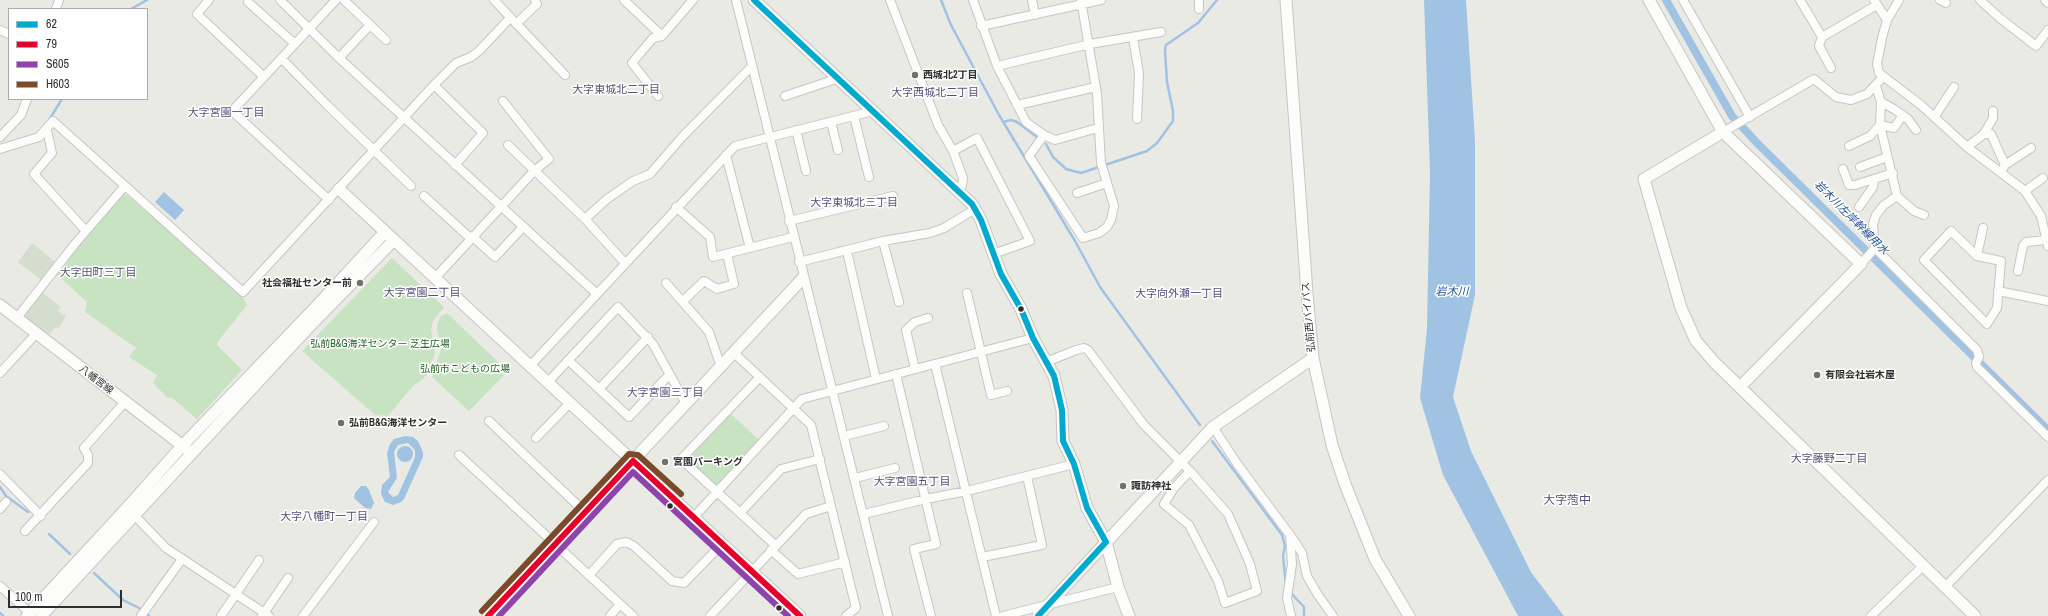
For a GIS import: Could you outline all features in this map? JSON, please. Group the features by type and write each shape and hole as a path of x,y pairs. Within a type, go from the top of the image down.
{"street":[{"path":"209,0 197,14 264,77"},
{"path":"280,0 339,58 500,207 597,294"},
{"path":"329,200 232,111 310,30 336,0"},
{"path":"344,0 386,40"},
{"path":"494,0 565,75"},
{"path":"0,149 39,137 47,130 53,121 124,187 243,292 456,63 471,57 479,51 513,21 537,4 535,0"},
{"path":"624,0 662,36"},
{"path":"658,96 632,63 653,38 662,36 693,0"},
{"path":"736,0 799,262 855,478 888,616"},
{"path":"754,0 958,190 975,209 1001,274 1021,309 1033,338 1054,376 1062,410 1062,441 1074,464 1087,508 1106,542 1118,588 1129,616"},
{"path":"890,0 938,125 953,151 963,178 962,186 958,190"},
{"path":"973,0 981,26 997,66 1026,122 1044,135 1054,140 1098,128"},
{"path":"1032,0 1034,15"},
{"path":"981,26 1034,15 1082,2 1101,0"},
{"path":"1199,0 1199,9"},
{"name":"弘前西バイパス","path":"1286,0 1313,358 1330,437 1344,484 1375,558 1409,616"},
{"path":"1649,0 1723,132 1870,256 1977,350 1977,368 2048,437"},
{"path":"1683,0 1746,119"},
{"path":"1800,0 1822,37"},
{"path":"1899,0 1887,20 1877,64 1879,73 1935,116 1967,147 2003,169 2025,191 2045,215 2047,243 2026,242 2023,246 2018,271"},
{"path":"1980,0 2000,19 2036,46 2048,30"},
{"path":"248,2 295,44"},
{"path":"1044,135 1029,156 1084,238 1099,233 1107,227 1111,220 1114,206 1101,165 1096,87 1082,2"},
{"path":"1831,68 1819,46 1822,37 1876,3 1887,20"},
{"path":"339,58 370,25"},
{"path":"997,66 1090,44 1133,38 1161,32"},
{"path":"1133,38 1139,73 1137,119"},
{"path":"282,59 327,105 411,186"},
{"path":"585,219 607,199 633,181 650,174 683,136 752,66"},
{"path":"1883,76 1876,86 1867,94 1851,100 1836,97 1814,79 1644,179 1681,308 1696,341 1715,363 1946,586 1975,616"},
{"path":"786,96 800,95 839,78"},
{"path":"434,85 483,133 455,165"},
{"path":"1876,86 1881,102 1880,125 1887,157 1893,173 1897,196 1914,211 1924,215"},
{"path":"1017,105 1096,87"},
{"path":"1935,116 1954,87"},
{"path":"0,137 21,115 27,100"},
{"path":"435,278 534,171 549,159 503,101"},
{"path":"1881,102 1903,115 1913,124 1916,130"},
{"path":"1967,147 1984,134 1993,118 1993,110"},
{"path":"530,366 676,207 735,146 873,111"},
{"path":"1880,125 1894,128 1903,115"},
{"path":"854,116 871,171"},
{"path":"831,122 838,150"},
{"path":"1849,146 1870,136 1880,125"},
{"path":"47,130 52,153 34,174 86,231"},
{"path":"796,130 806,171"},
{"path":"1984,134 1991,134 2003,169"},
{"path":"953,151 977,138 1030,241 993,254"},
{"path":"508,145 585,219 626,263"},
{"path":"2003,169 2031,148"},
{"path":"726,156 750,248"},
{"path":"1860,167 1887,157"},
{"path":"1843,169 1849,185 1855,185 1893,173"},
{"path":"2025,191 2042,178"},
{"path":"1859,208 1873,188 1874,179"},
{"path":"1077,193 1107,183"},
{"path":"16,319 86,231 124,187"},
{"path":"338,189 800,616"},
{"path":"424,196 468,236 473,237 494,257 523,227"},
{"path":"790,222 893,196"},
{"path":"1740,387 1870,256 1873,224 1876,216 1884,205 1897,196"},
{"path":"676,207 710,237 713,257 793,237"},
{"path":"799,262 883,241 944,228 975,209"},
{"path":"1977,256 1983,228"},
{"path":"1951,231 1977,256 2001,261 1998,291 1997,308 1987,324 1924,260 1951,231"},
{"path":"0,586 28,614 126,510 183,445 313,310 385,232"},
{"path":"41,616 134,514 394,240"},
{"path":"883,241 899,302"},
{"path":"847,251 876,379"},
{"path":"683,301 704,281 717,289 734,284 727,254"},
{"path":"488,616 803,278"},
{"path":"666,283 709,332 721,367"},
{"path":"1998,291 2048,301"},
{"path":"967,293 992,395 1007,391"},
{"name":"八幡宮線","path":"0,305 16,319 193,453"},
{"path":"548,382 618,307 653,344 668,375 686,404"},
{"path":"915,369 906,330 916,322 928,318"},
{"path":"0,373 36,334"},
{"path":"600,388 648,337"},
{"path":"694,517 802,400 1033,338"},
{"path":"1046,362 1076,350 1084,348 1088,350 1144,425 1190,471 1228,514 1250,564 1257,591 1225,603 1218,581 1189,525 1164,504 1174,488 1190,471"},
{"path":"734,353 811,425 856,608 846,616"},
{"path":"1038,616 1212,427 1313,358"},
{"path":"568,360 600,388 629,417 668,375"},
{"path":"935,364 967,491 996,616"},
{"path":"896,374 936,544 914,548 932,616"},
{"path":"760,377 681,459 740,513 798,574 845,562"},
{"path":"25,531 41,516 88,463 88,455 84,448 125,402"},
{"path":"536,438 549,431 570,403"},
{"path":"489,421 586,512"},
{"path":"844,436 884,426"},
{"path":"1212,427 1302,553 1307,576 1333,616"},
{"path":"459,455 633,616"},
{"path":"740,513 781,469 820,459"},
{"path":"864,514 967,491 1074,464"},
{"path":"855,478 895,468"},
{"path":"0,474 41,516"},
{"path":"982,557 1042,545 1027,476"},
{"path":"1946,586 2048,480"},
{"path":"0,509 6,502"},
{"path":"710,616 806,514 831,506"},
{"path":"134,514 166,548 265,615 288,578"},
{"path":"303,616 374,522"},
{"path":"1290,535 1292,564 1287,598 1291,616"},
{"path":"588,575 618,544 626,542 634,546 672,581 684,583 722,544"},
{"path":"141,616 182,559"},
{"path":"221,616 259,560"},
{"path":"1871,616 1924,565"},
{"path":"1003,616 1118,588"},
{"path":"610,616 620,604"}],"green space":[{"path":"123,192 240,292 247,305 219,340 217,345 242,370 197,419 171,397 168,398 153,383 157,375 129,357 136,348 85,312 87,302 56,274"},
{"path":"32,243 55,262 41,280 18,262"},
{"name":"弘前B&G海洋センター 芝生広場","path":"392,258 444,307 433,321 431,329 435,353 427,374 413,386 388,416 375,415 302,351"},
{"path":"42,292 61,307 58,311 66,316 58,329 56,327 49,334 26,317 26,312"},
{"name":"弘前市こどもの広場","path":"447,313 498,362 505,374 469,411 432,377 441,349 437,329 438,322 441,316"},
{"path":"730,413 759,440 718,484 713,484 688,461 689,457"}],"water":[{"name":"岩木川","path":"1424,0 1466,0 1475,141 1475,295 1453,397 1471,451 1531,572 1564,616 1518,616 1443,475 1420,398 1427,328 1430,172"},
{"path":"164,192 184,210 175,220 155,202"},
{"path":"405,436 413,437 418,441 423,452 423,457 404,499 393,505 385,502 381,494 382,485 390,477 387,453 390,444 394,439","holes":["408,443 415,450 415,457 398,495 393,497 388,492 397,478 394,452 398,445"]},
{"path":"405,446 411,448 413,454 411,460 405,462 399,460 397,454 399,448"},
{"path":"361,486 366,486 369,490 374,503 371,509 365,508 354,498 355,493"}],"waterway":[{"path":"133,8 147,0"},
{"path":"941,0 951,25 999,115 1075,241 1100,287 1200,425"},
{"path":"1046,144 1053,157 1066,169 1081,173 1147,151 1157,143 1173,121 1173,111 1167,82 1166,45 1198,23 1217,0"},
{"name":"岩木川左岸幹線用水","path":"1666,0 1732,116 1758,144 2048,430"},
{"path":"49,120 61,100"},
{"path":"1003,122 1011,120 1017,122 1037,137"},
{"path":"1212,441 1282,535 1285,546 1283,556 1286,586"},
{"path":"0,487 6,496 28,512"},
{"path":"49,534 70,554"},
{"path":"94,573 123,600 143,610 149,616"},
{"path":"1290,592 1304,607 1304,616"},
{"path":"0,613 3,616"}],"transit line":[{"name":"62","path":"754,0 972,204 981,220 1001,274 1021,309 1033,338 1054,376 1062,410 1063,441 1074,464 1087,508 1106,542 1038,616"},
{"name":"H603","path":"482,611 629,454 638,455 681,494"},
{"name":"79","path":"488,616 633,461 800,616"},
{"name":"S605","path":"499,616 633,472 788,616"}],"place":[{"name":"西城北2丁目","path":"915,75"},
{"name":"社会福祉センター前","path":"360,283"},
{"name":"有限会社岩木屋","path":"1817,375"},
{"name":"弘前B&G海洋センター","path":"341,423"},
{"name":"宮園パーキング","path":"665,462"},
{"name":"諏訪神社","path":"1123,486"}],"district":[{"name":"大字東城北二丁目","path":"616,90"},
{"name":"大字西城北二丁目","path":"935,93"},
{"name":"大字宮園一丁目","path":"226,113"},
{"name":"大字東城北三丁目","path":"854,203"},
{"name":"大字田町三丁目","path":"98,273"},
{"name":"大字宮園二丁目","path":"422,293"},
{"name":"大字向外瀬一丁目","path":"1179,294"},
{"name":"大字宮園三丁目","path":"665,393"},
{"name":"大字藤野二丁目","path":"1829,459"},
{"name":"大字宮園五丁目","path":"912,482"},
{"name":"大字萢中","path":"1567,501"},
{"name":"大字八幡町一丁目","path":"324,517"}]}
